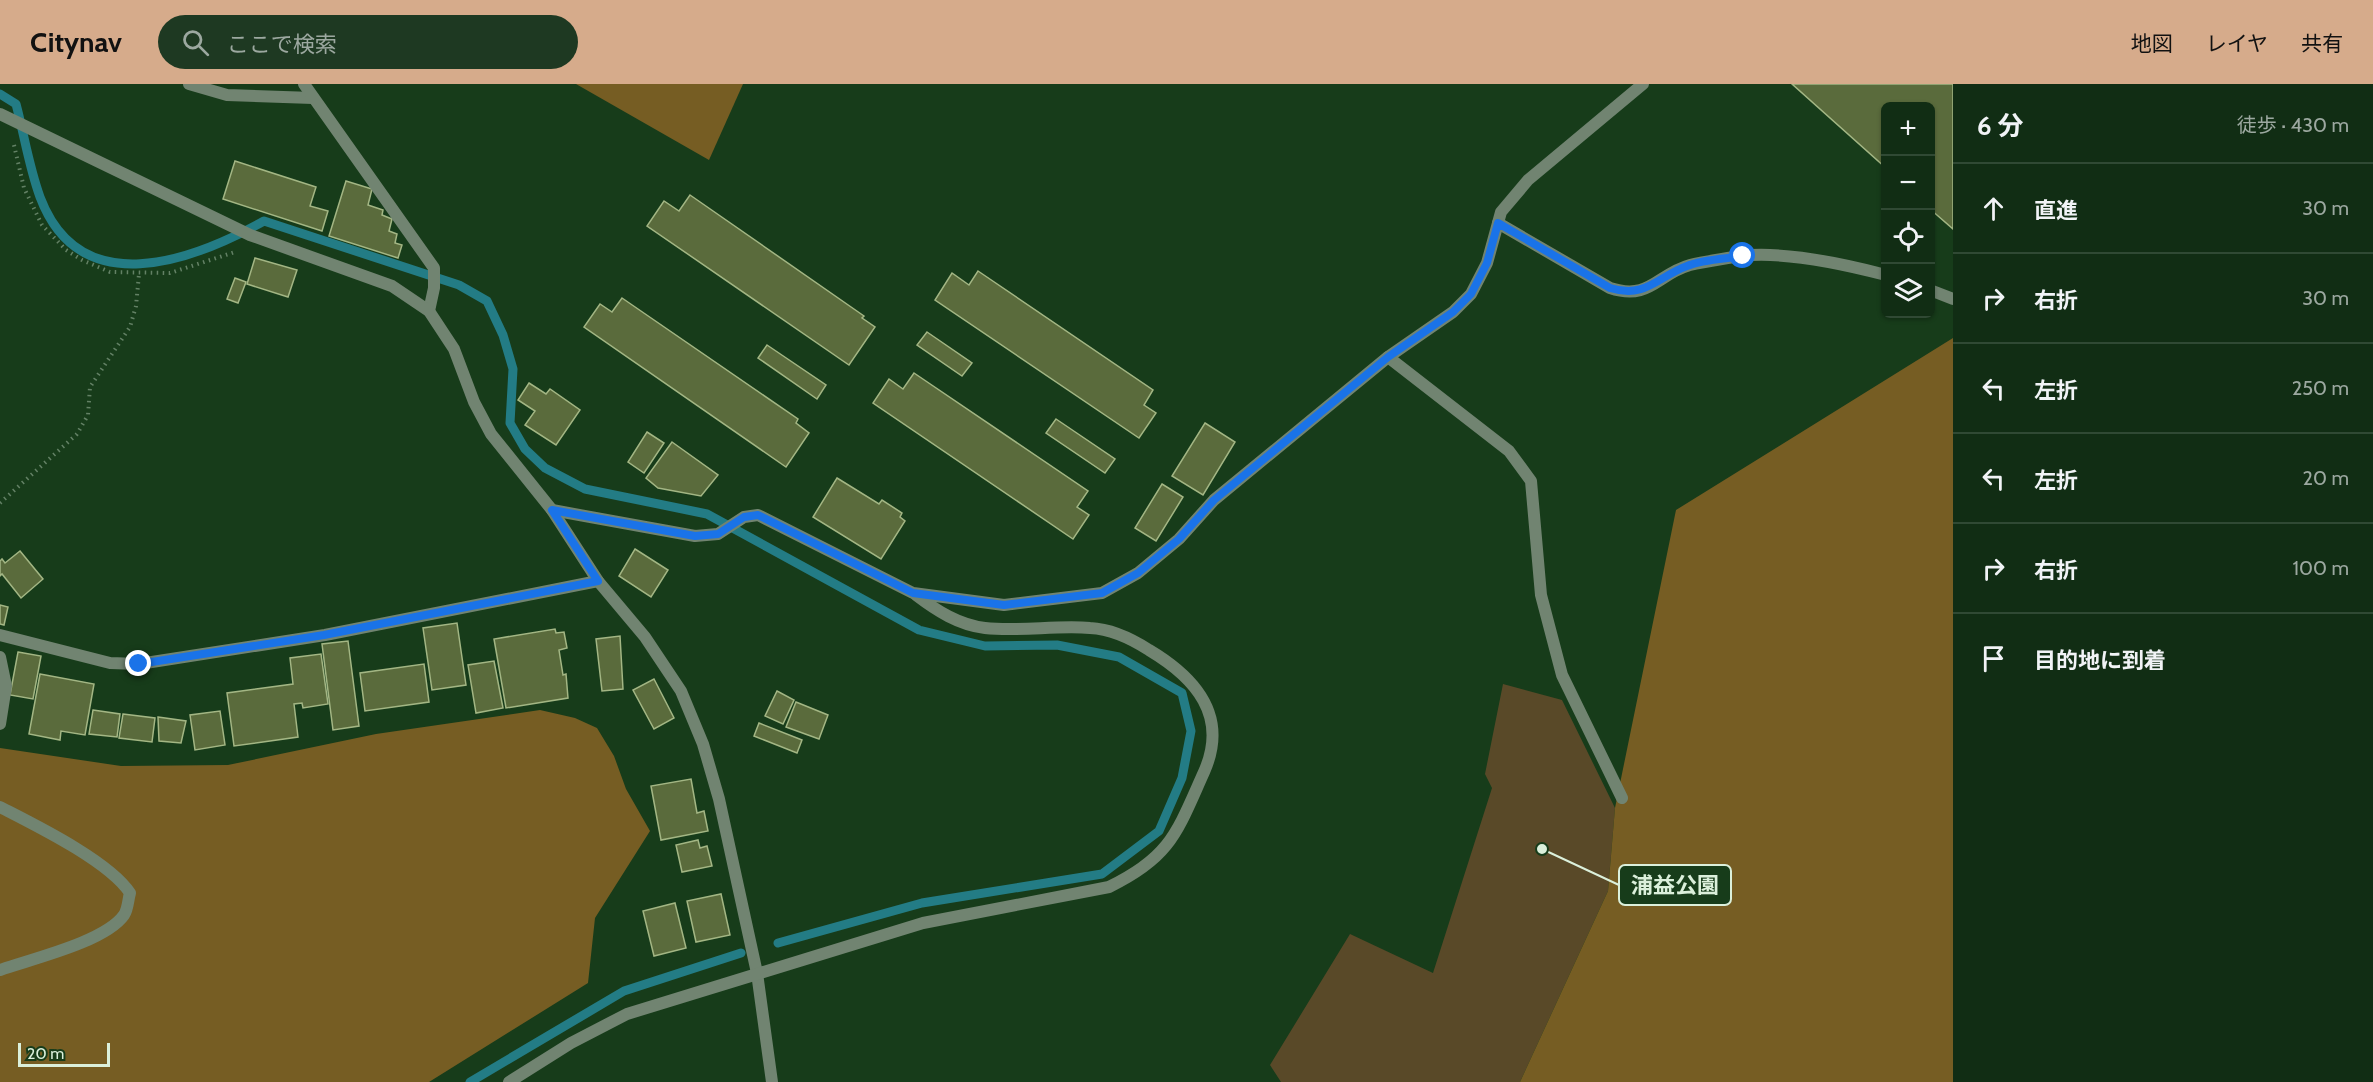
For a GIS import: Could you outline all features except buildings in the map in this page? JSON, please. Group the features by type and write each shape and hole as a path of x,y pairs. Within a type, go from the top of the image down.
{"street":[{"path":"189,84 227,95 313,98"},
{"path":"304,84 434,268 434,288 429,311"},
{"path":"913,593 1004,605 1102,593 1138,573 1179,539 1214,500 1388,357 1453,312 1471,294 1487,263 1501,212 1528,180 1643,84"},
{"path":"4,116 255,237 392,286 429,311 454,349 474,402 491,434 552,510 598,581 645,637 681,691 703,744 719,799 757,973 772,1082"},
{"path":"1498,223 1610,288 1626,293 1646,289 1688,265 1743,256 1810,259 1881,274"},
{"path":"1935,292 1953,299"},
{"path":"1388,357 1509,451 1531,481 1541,595 1562,675 1622,798"},
{"path":"509,1082 571,1043 627,1014 923,923 1109,887 1134,875 1160,854 1176,835 1210,757 1211,722 1207,705 1193,683 1171,663 1130,638 1092,628 984,628 945,616 913,593 758,515 744,517 718,534 695,536 552,510"},
{"path":"0,635 110,663 139,664 324,635 598,581"},
{"path":"0,657 6,686 0,724"},
{"path":"0,807 46,831 99,865 123,882 129,893 125,913 117,923 96,937 0,970"}],"path":[{"path":"4,116 16,148 24,188 42,225 66,250 82,260 110,272 170,273 233,253 255,237"},
{"path":"0,503 77,434 88,416 90,387 130,327 136,306 139,274"}],"shaded area":[{"path":"576,84 743,84 709,160"},
{"path":"1953,338 1953,1082 1520,1082 1608,891 1615,808 1676,510"},
{"path":"1503,684 1562,700 1615,808 1608,891 1520,1082 1281,1082 1270,1065 1350,934 1433,973 1492,788 1485,774"},
{"path":"540,710 575,718 597,728 614,756 626,789 650,831 595,918 588,983 429,1082 0,1082 0,748 121,766 228,765 376,734"}],"waterway":[{"path":"0,94 16,104 40,197 58,230 82,251 109,262 140,264 172,259 204,249 264,221 459,285 487,301 503,335 513,369 510,423 525,449 545,468 585,489 707,514 919,630 985,646 1057,645 1119,657 1182,693 1191,731 1182,778 1159,831 1102,874 922,903 778,943"},
{"path":"470,1082 624,991 741,953"}],"place":[{"name":"浦益公園","path":"1542,849"}],"route":[{"path":"139,664 324,635 598,581 552,510 695,536 718,534 744,517 758,515 913,593 957,601 1004,605 1102,593 1138,573 1179,539 1214,500 1388,357 1453,312 1471,294 1487,263 1498,223 1610,288 1626,293 1646,289 1688,265 1743,256"}]}
